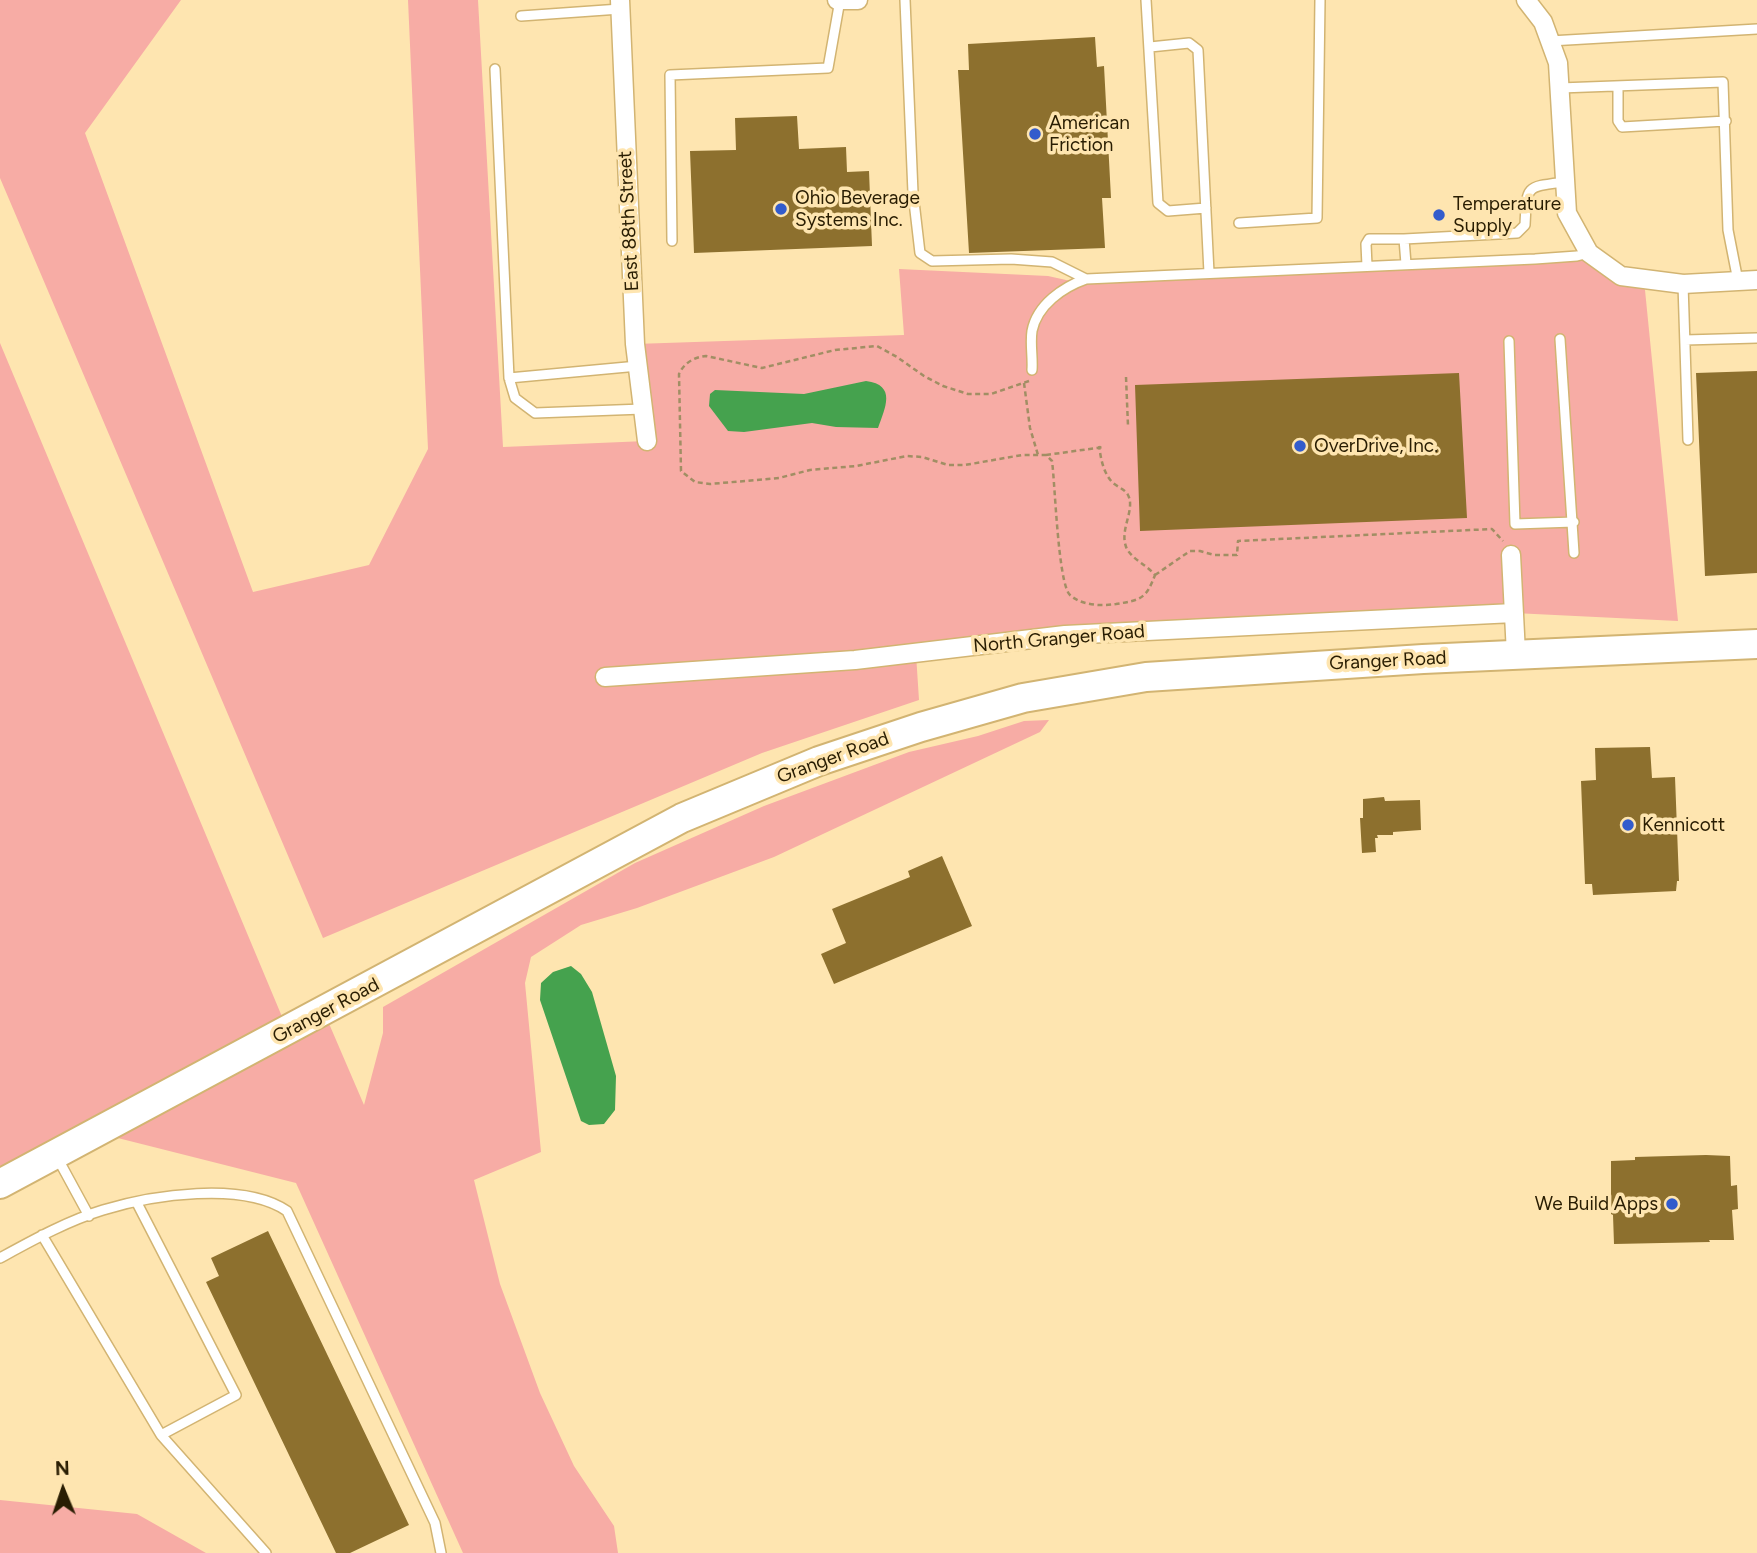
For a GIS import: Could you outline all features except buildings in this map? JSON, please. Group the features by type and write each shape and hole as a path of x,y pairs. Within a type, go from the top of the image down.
{"main road":[{"name":"Granger Road","path":"0,1184 682,818 819,761 921,727 1023,698 1146,677 1516,654 1757,644"}],"street":[{"path":"839,0 858,0"},
{"path":"1527,0 1543,22 1559,63 1567,213 1589,253 1621,276 1683,284 1757,280"},
{"name":"East 88th Street","path":"620,5 634,330 646,441"},
{"path":"1511,555 1516,654"},
{"name":"North Granger Road","path":"604,677 855,660 1065,635 1514,613"}],"lane":[{"path":"672,241 670,75 828,68 839,0"},
{"path":"905,0 913,193 920,253 932,261 1011,259 1052,262 1086,279"},
{"path":"1146,0 1158,203 1168,211 1206,208"},
{"path":"1239,223 1317,218 1320,0"},
{"path":"521,16 620,5"},
{"path":"1550,41 1757,29"},
{"path":"1150,47 1189,43 1198,50 1209,273"},
{"path":"495,69 509,378 515,398 535,413 643,409"},
{"path":"1560,88 1723,82 1728,230 1738,281"},
{"path":"1618,86 1618,121 1622,127 1726,121"},
{"path":"1367,266 1366,244 1370,239 1517,233 1525,225 1527,195 1530,189 1565,181"},
{"path":"1405,239 1406,264"},
{"path":"1032,375 1032,332 1036,318 1049,301 1075,282 1086,279 1561,258 1589,253"},
{"path":"1683,284 1688,440"},
{"path":"1685,340 1757,338"},
{"path":"1560,339 1574,554"},
{"path":"1509,341 1514,524 1573,522"},
{"path":"509,378 638,366"},
{"path":"56,1155 89,1216"},
{"path":"0,1258 43,1235 103,1210 176,1195 233,1193 276,1203 288,1210 435,1523 441,1553"},
{"path":"137,1203 236,1395 161,1435"},
{"path":"43,1235 161,1435 266,1553"}],"path":[{"path":"1032,375 1024,383 991,394 968,394 924,376 877,346 835,349 762,368 706,356 697,357 682,368 679,374 681,471 695,482 710,485 779,478 810,470 856,466 907,456 965,466 1022,455 1046,455 1102,447 1102,465 1112,482 1127,492 1130,499 1125,523 1125,544 1155,575"},
{"path":"1126,377 1128,426"},
{"path":"1024,383 1030,428 1038,455"},
{"path":"1046,455 1052,461 1061,562 1067,590 1071,596 1099,607 1140,601 1150,590 1155,575 1190,551 1237,555 1238,541 1492,529 1511,555"}],"shaded area":[{"path":"0,0 181,0 85,133 253,592 369,565 428,449 408,0 478,0 503,447 646,441 635,344 904,335 899,269 1048,276 1075,282 1583,255 1644,280 1678,621 1514,613 916,654 919,700 762,753 323,938 0,178"},
{"path":"0,343 288,1031 324,1012 364,1105 383,1033 383,1007 635,863 764,806 909,752 978,736 1024,721 1049,720 1040,732 774,857 637,908 581,925 531,957 525,983 541,1152 474,1180 500,1284 540,1393 574,1466 614,1526 618,1553 463,1553 296,1183 98,1133 0,1184"},
{"path":"866,381 876,383 885,392 885,405 878,428 836,427 812,423 744,432 728,431 709,406 710,394 715,390 804,394"},
{"path":"571,966 581,974 592,992 616,1076 615,1110 604,1124 589,1125 581,1121 540,1000 541,983 553,972"},
{"path":"0,1500 137,1514 206,1553 0,1553"}],"place":[{"name":"American Friction","path":"1035,134"},
{"name":"Ohio Beverage Systems Inc.","path":"781,209"},
{"name":"Temperature Supply","path":"1439,215"},
{"name":"OverDrive, Inc.","path":"1300,446"},
{"name":"Kennicott","path":"1628,825"},
{"name":"We Build Apps","path":"1672,1204"}]}
